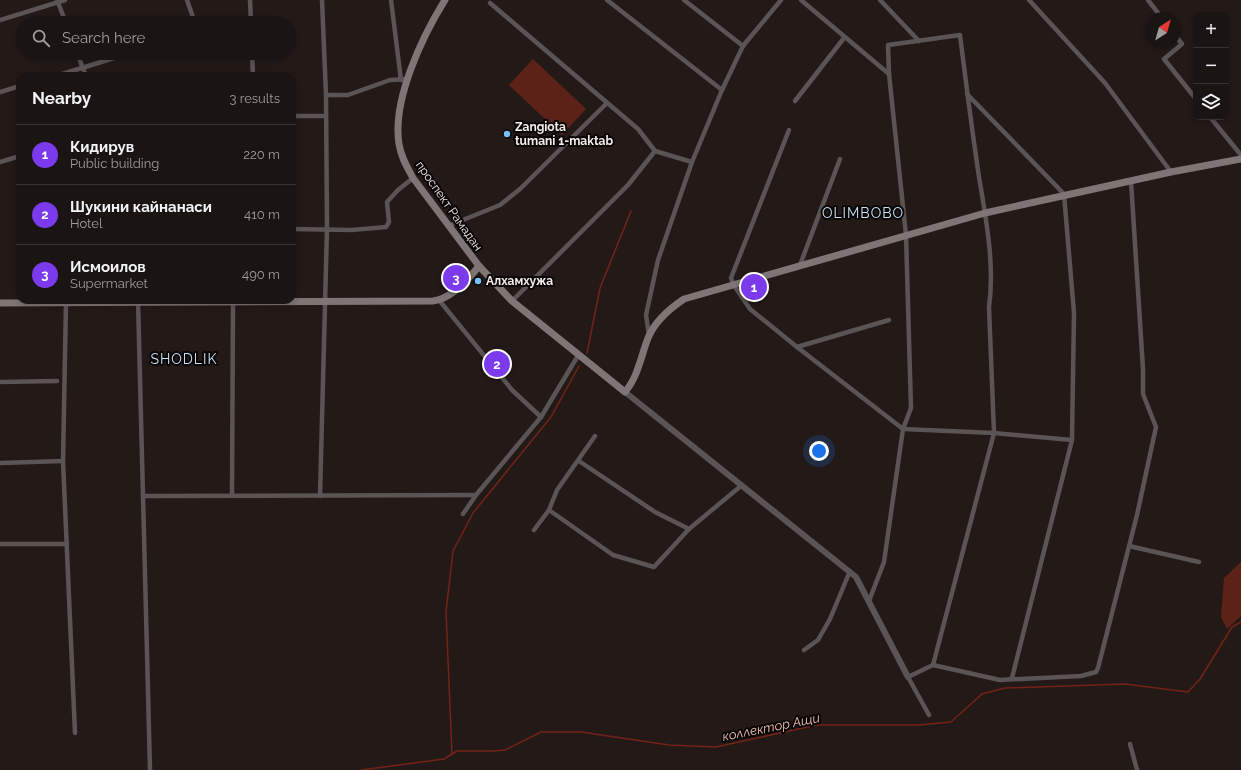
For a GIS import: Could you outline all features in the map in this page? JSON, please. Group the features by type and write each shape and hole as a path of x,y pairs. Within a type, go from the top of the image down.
{"main road":[{"name":"проспект Рамадан","path":"445,0 404,80 400,107 398,140 402,156 413,178 479,266 512,300 625,392"},
{"path":"625,392 632,384 649,336 665,314 684,299 985,212 1064,194 1131,182 1171,172 1241,159"},
{"path":"296,301 439,300 462,284 479,266"},
{"path":"0,304 16,302"}],"street":[{"path":"0,20 57,1 65,0"},
{"path":"187,0 192,16"},
{"path":"250,0 251,16"},
{"path":"320,496 327,301 326,95 322,0"},
{"path":"326,95 348,95 390,80 404,80 391,0"},
{"path":"607,0 722,90"},
{"path":"684,0 743,46"},
{"path":"649,336 646,315 658,260 692,162 722,90 743,46 781,0"},
{"path":"801,0 844,38 889,74"},
{"path":"880,0 919,41"},
{"path":"1029,0 1105,83 1171,172"},
{"path":"1148,0 1157,12"},
{"path":"57,1 63,16"},
{"path":"490,3 638,129 655,151 692,162"},
{"path":"869,601 884,562 903,429 911,408 906,235 889,74 888,45 960,36 967,94 985,212 992,288 989,307 994,433 933,665"},
{"path":"795,101 844,38"},
{"path":"1177,48 1164,59 1193,95"},
{"path":"80,60 84,72"},
{"path":"70,72 108,60"},
{"path":"252,60 253,72"},
{"path":"0,92 16,87"},
{"path":"967,94 1064,194 1074,313 1072,440 1012,678"},
{"path":"448,226 500,205 520,189 607,104"},
{"path":"296,116 325,116"},
{"path":"1212,120 1241,155"},
{"path":"789,130 731,278 733,284 750,309 903,429 994,433 1072,440"},
{"path":"512,300 628,185 655,151"},
{"path":"0,162 16,157"},
{"path":"800,265 840,159"},
{"path":"296,229 327,228 352,230 386,227 389,222 387,202 398,190 413,178"},
{"path":"908,677 933,665 1000,680 1012,678 1081,676 1096,672 1129,546 1156,427 1143,394 1143,369 1131,182"},
{"path":"439,300 512,390 541,417"},
{"path":"66,304 63,461 75,733"},
{"path":"138,304 150,770"},
{"path":"232,496 233,304"},
{"path":"797,347 889,320"},
{"path":"463,514 476,495 541,417 579,354"},
{"path":"0,382 57,381"},
{"path":"625,392 856,577 929,715"},
{"path":"534,530 549,510 557,490 596,436"},
{"path":"0,463 63,461"},
{"path":"579,461 655,512 689,529"},
{"path":"549,510 612,554 654,567 689,529 742,485"},
{"path":"143,496 476,495"},
{"path":"0,544 67,544"},
{"path":"1129,546 1199,562"},
{"path":"804,650 818,640 830,619 850,572"},
{"path":"1130,744 1136,770"}],"shaded area":[{"path":"533,59 586,109 562,135 509,85"},
{"path":"1241,562 1241,616 1227,629 1221,617 1224,578"}],"waterway":[{"path":"587,353 600,288 631,211"},
{"path":"452,754 446,612 453,551 473,513 551,417 579,366"},
{"name":"коллектор Ащи","path":"361,770 444,759 457,751 505,750 541,732 581,732 669,745 716,747 816,725 918,725 951,722 982,694 1005,688 1125,684 1188,692 1200,679 1232,627 1241,622"}],"place":[{"name":"Zangiota tumani 1-maktab","path":"507,134"},
{"name":"Исмоилов","path":"456,278"},
{"name":"Алхамхужа","path":"478,281"},
{"name":"Кидирув","path":"754,287"},
{"name":"Шукини кайнанаси","path":"497,364"}],"district":[{"name":"OLIMBOBO","path":"863,213"},
{"name":"SHODLIK","path":"184,359"}]}
